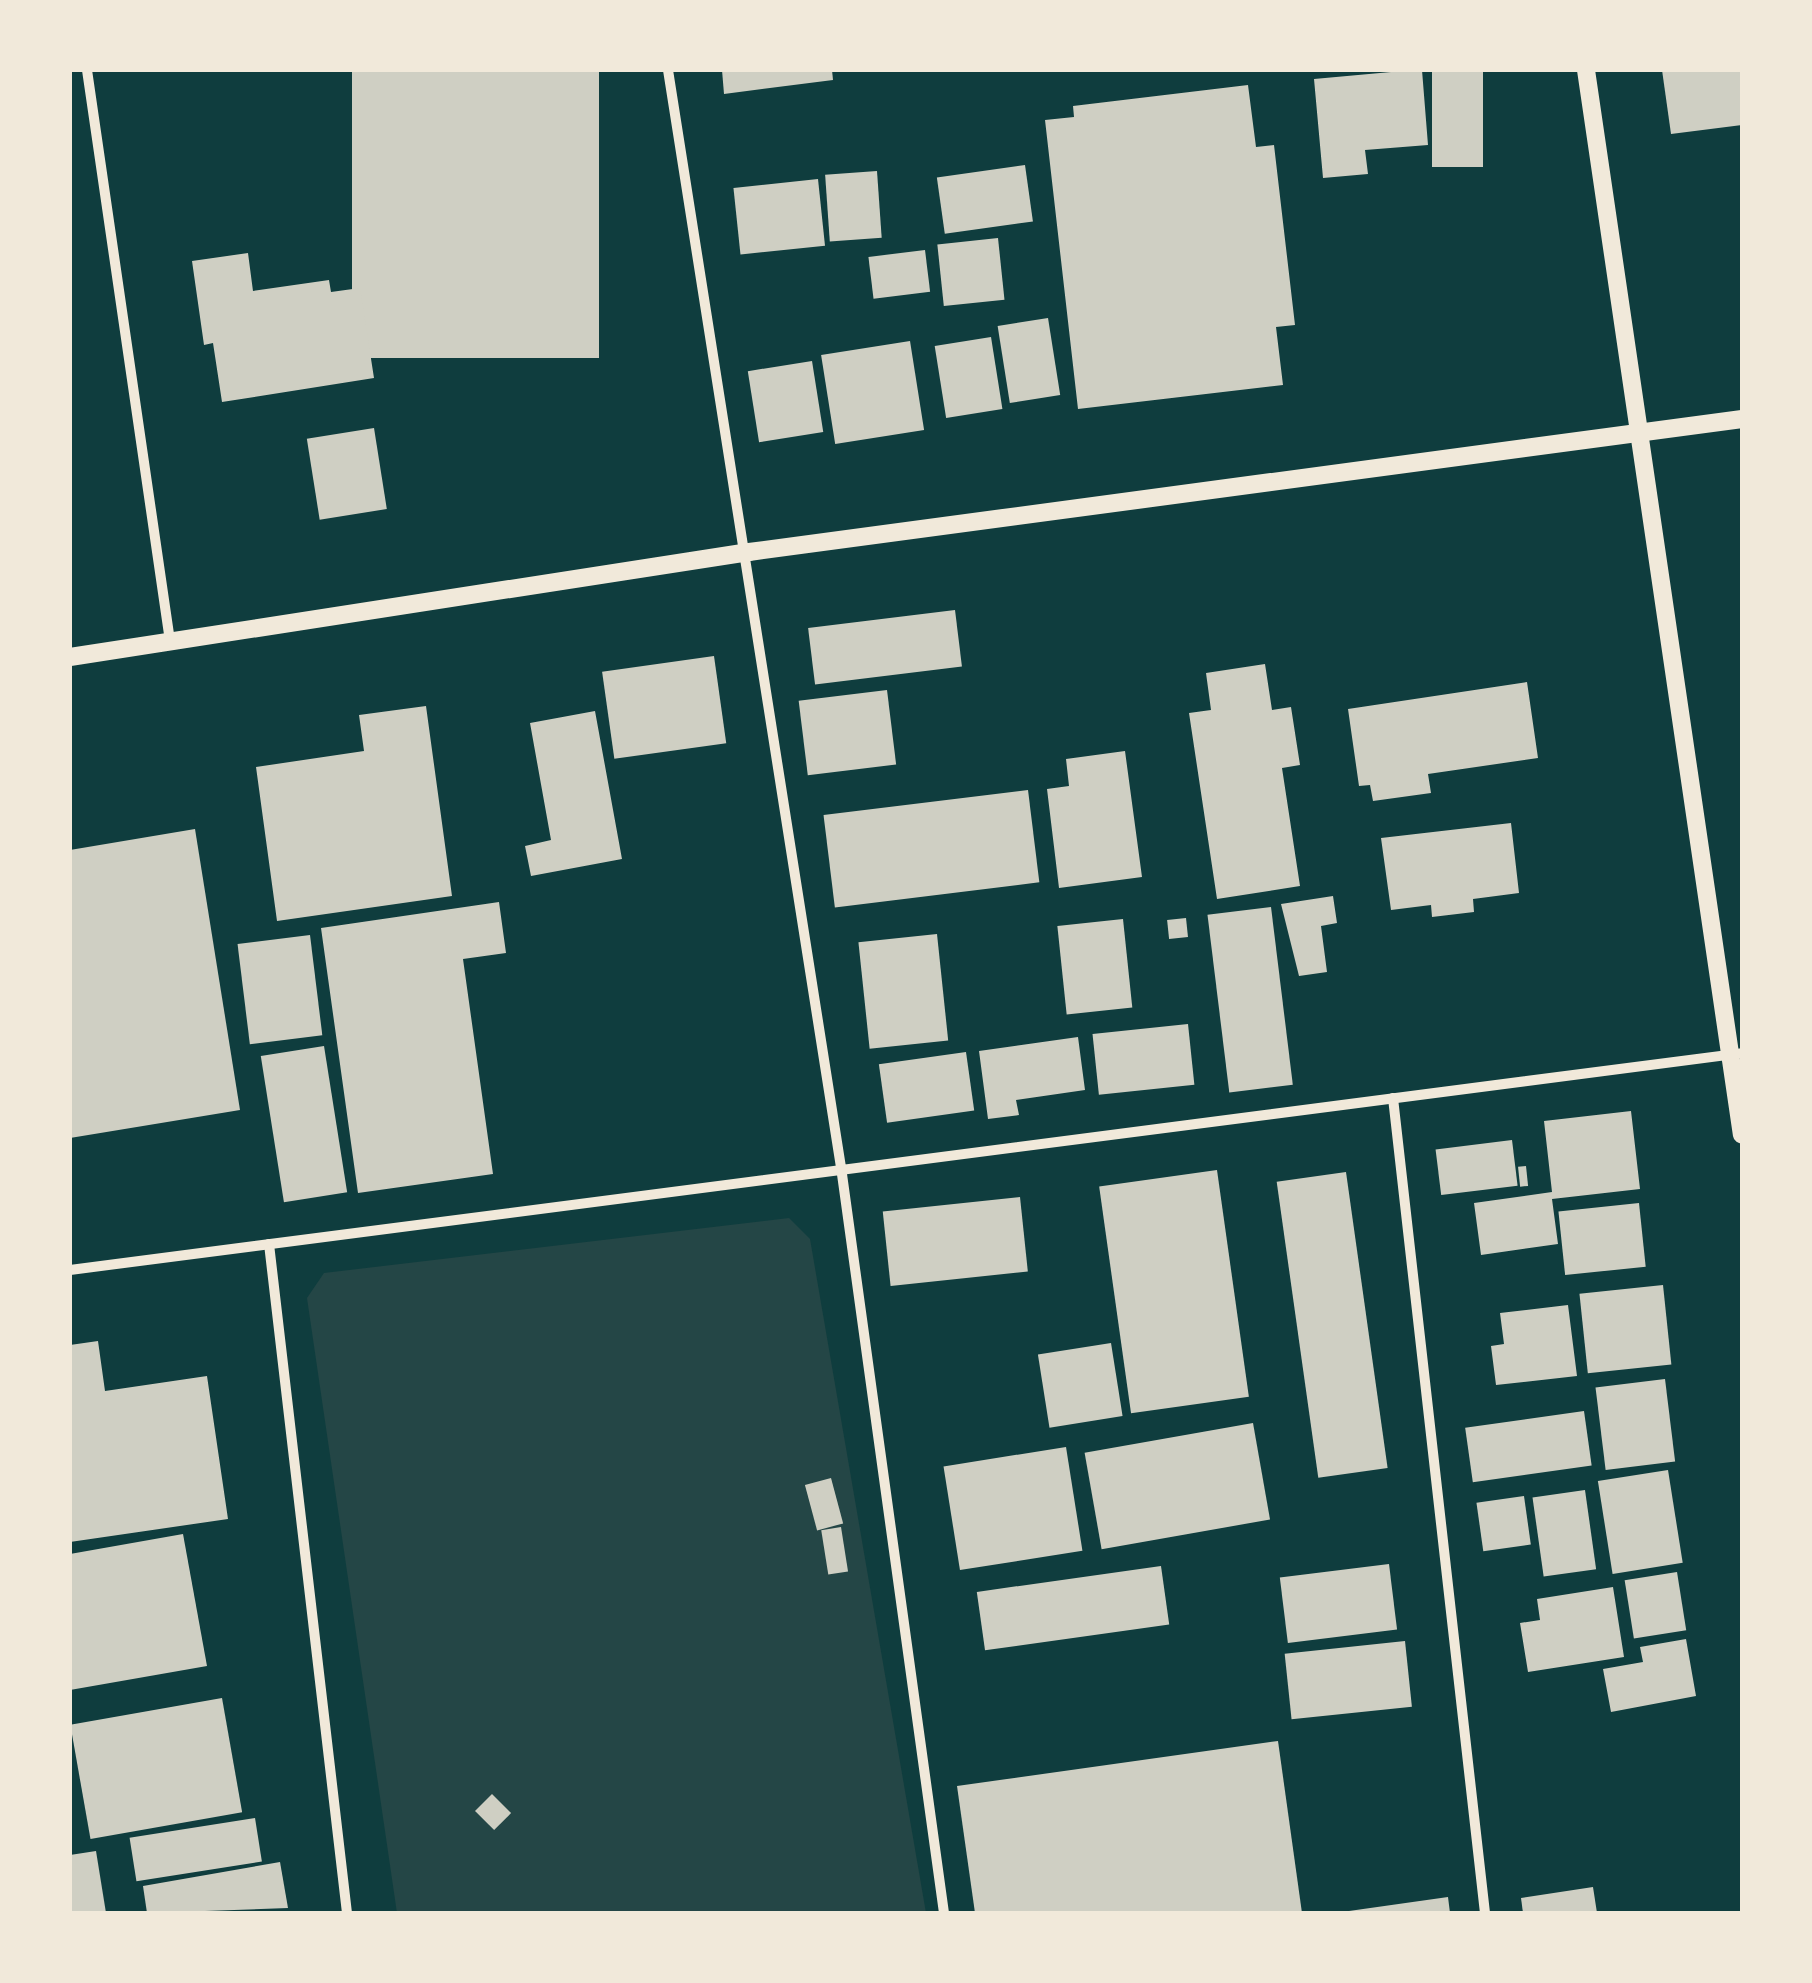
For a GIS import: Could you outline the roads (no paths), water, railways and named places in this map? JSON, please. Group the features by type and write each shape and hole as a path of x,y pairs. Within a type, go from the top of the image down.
{"street":[{"path":"87,70 170,641"},
{"path":"668,70 749,552 842,1168 944,1913"},
{"path":"1586,70 1636,430 1737,1054 1742,1135"},
{"path":"70,657 749,552 1636,430 1742,419"},
{"path":"70,1270 1737,1054"},
{"path":"1393,1098 1485,1913"},
{"path":"269,1244 348,1913"}]}
